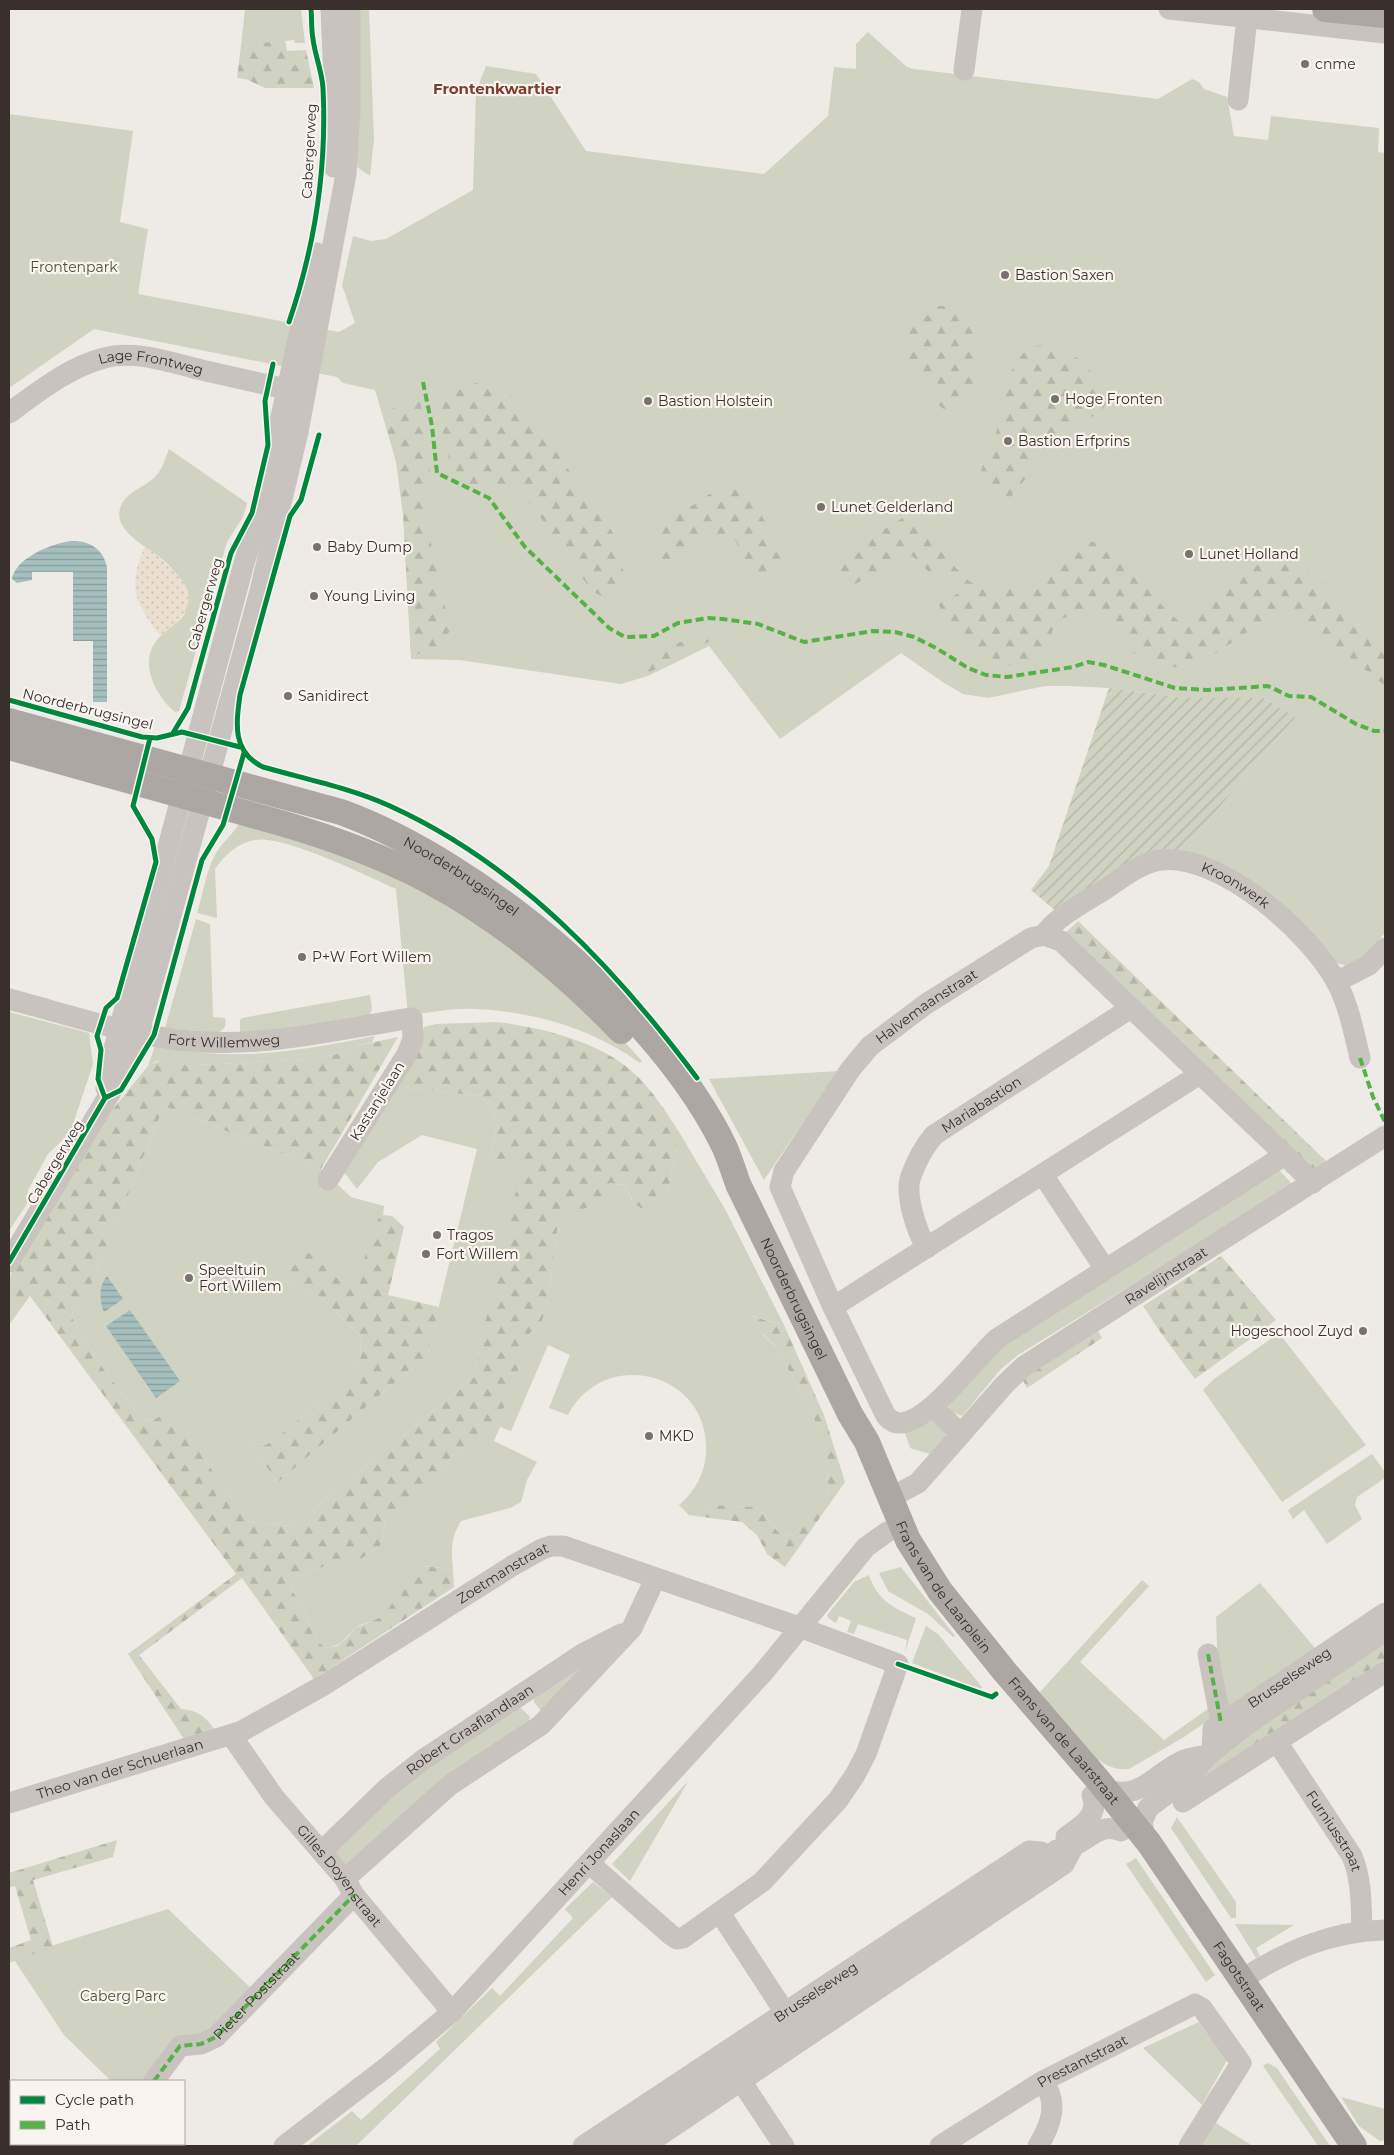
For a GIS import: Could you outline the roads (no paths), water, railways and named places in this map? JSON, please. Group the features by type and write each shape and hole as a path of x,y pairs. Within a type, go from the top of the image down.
{"main road":[{"path":"1325,9 1385,15"},
{"name":"Noorderbrugsingel","path":"9,721 341,812 389,832 449,866 540,932 604,988 662,1053 716,1131 726,1150 738,1184 850,1414 867,1442 890,1498"},
{"name":"Noorderbrugsingel","path":"9,747 192,798 357,848 430,881 486,916 563,977 634,1045 673,1094 715,1155 738,1184"},
{"name":"Noorderbrugsingel","path":"850,1414 855,1446 887,1532"},
{"name":"Frans van de Laarplein","path":"890,1498 908,1540 940,1591 1001,1676"},
{"name":"Frans van de Laarplein","path":"887,1532 925,1592 1001,1676"},
{"name":"Frans van de Laarstraat","path":"1001,1676 1129,1826"},
{"name":"Fagotstraat","path":"1129,1826 1242,1980 1354,2146"},
{"name":"Fagotstraat","path":"1129,1826 1336,2146"}],"street":[{"name":"Cabergerweg","path":"309,326 334,170 334,78 331,9"},
{"name":"Cabergerweg","path":"11,1254 104,1098 130,1030 199,772 287,486 296,391 309,326 346,174 350,111 350,9"},
{"path":"964,70 972,9"},
{"path":"1169,9 1247,13 1385,33"},
{"path":"1238,100 1247,13"},
{"name":"Lage Frontweg","path":"9,413 62,377 105,357 124,356 154,359 296,391"},
{"name":"Kroonwerk","path":"1044,935 1048,928 1077,907 1142,866 1160,860 1181,861 1228,879 1263,901 1298,931 1316,953 1336,982 1348,1010 1360,1058"},
{"path":"1044,935 1061,941 1313,1183"},
{"name":"Halvemaanstraat","path":"933,1407 911,1420 897,1423 891,1422 884,1414 780,1192 784,1171 850,1070 870,1046 926,1004 1031,938 1044,935"},
{"path":"1336,982 1369,964 1385,948"},
{"name":"Fort Willemweg","path":"9,999 130,1030 190,1041 262,1041 306,1036 412,1018"},
{"name":"Mariabastion","path":"927,1248 918,1235 909,1191 910,1178 926,1146 934,1135 1132,1008"},
{"name":"Kastanjelaan","path":"328,1180 407,1054 413,1039 412,1018"},
{"path":"833,1307 1200,1074"},
{"name":"Ravelijnstraat","path":"890,1498 918,1483 1005,1384 1024,1366 1385,1136"},
{"path":"961,1434 933,1407 990,1344 1285,1155"},
{"path":"1043,1175 1105,1269"},
{"name":"Henri Jonaslaan","path":"284,2146 388,2066 452,2012 762,1674 866,1547 887,1532"},
{"name":"Zoetmanstraat","path":"231,1735 254,1725 324,1685 512,1566 551,1546 563,1546 799,1627"},
{"path":"350,1887 450,1784 541,1725 632,1628 655,1579"},
{"name":"Brusselseweg","path":"1221,1723 1385,1613"},
{"path":"589,1863 677,1938 682,1938 720,1913 780,1866 838,1800 855,1775 866,1754 898,1664 799,1627"},
{"name":"Robert Graaflandlaan","path":"322,1851 387,1788 416,1764 584,1653 632,1628"},
{"name":"Brusselseweg","path":"644,2146 1064,1864 1060,1850 1066,1838 1091,1818 1099,1792 1130,1793 1187,1768 1210,1754 1249,1723 1385,1631"},
{"path":"1208,1654 1221,1723 1213,1729 1210,1754"},
{"path":"1183,1802 1385,1673"},
{"path":"521,1695 541,1725"},
{"name":"Theo van der Schuerlaan","path":"9,1804 231,1735"},
{"name":"Gilles Doyenstraat","path":"231,1735 274,1797 322,1851 452,2012"},
{"name":"Furniusstraat","path":"1277,1742 1352,1856 1358,1870 1362,1930"},
{"path":"1187,1768 1212,1782"},
{"name":"Brusselseweg","path":"613,2146 1060,1850 1099,1830 1129,1826 1142,1822 1148,1808 1187,1768"},
{"name":"Brusselseweg","path":"582,2146 1029,1850 1060,1850"},
{"name":"Pieter Poststraat","path":"155,2080 180,2046 201,2044 216,2037 350,1887"},
{"path":"720,1913 784,2011"},
{"path":"1242,1980 1275,1959 1327,1938 1362,1930 1385,1930"},
{"name":"Prestantstraat","path":"940,2146 1043,2081 1193,2005 1202,2008 1241,2063 1190,2146"},
{"path":"741,2081 784,2146"},
{"path":"1038,2146 1046,2133 1053,2104 1051,2092 1043,2081"}],"water":[{"path":"73,541 90,544 95,547 102,555 107,567 107,702 93,702 93,641 73,641 73,572 32,572 32,580 17,583 12,579 20,564 36,552 56,544"},
{"path":"107,1276 123,1299 104,1312 101,1303 101,1293 102,1284"},
{"path":"130,1310 180,1381 156,1398 106,1326"}],"place":[{"name":"cnme","path":"1305,64"},
{"name":"Bastion Saxen","path":"1005,275"},
{"name":"Hoge Fronten","path":"1055,399"},
{"name":"Bastion Holstein","path":"648,401"},
{"name":"Bastion Erfprins","path":"1008,441"},
{"name":"Lunet Gelderland","path":"821,507"},
{"name":"Baby Dump","path":"317,547"},
{"name":"Lunet Holland","path":"1189,554"},
{"name":"Young Living","path":"314,596"},
{"name":"Sanidirect","path":"288,696"},
{"name":"P+W Fort Willem","path":"302,957"},
{"name":"Tragos","path":"437,1235"},
{"name":"Fort Willem","path":"426,1254"},
{"name":"Speeltuin Fort Willem","path":"189,1278"},
{"name":"Hogeschool Zuyd","path":"1363,1331"},
{"name":"MKD","path":"649,1436"}],"district":[{"name":"Frontenkwartier","path":"497,88"}],"park label":[{"name":"Frontenpark","path":"74,267"},
{"name":"Caberg Parc","path":"123,1996"}]}
